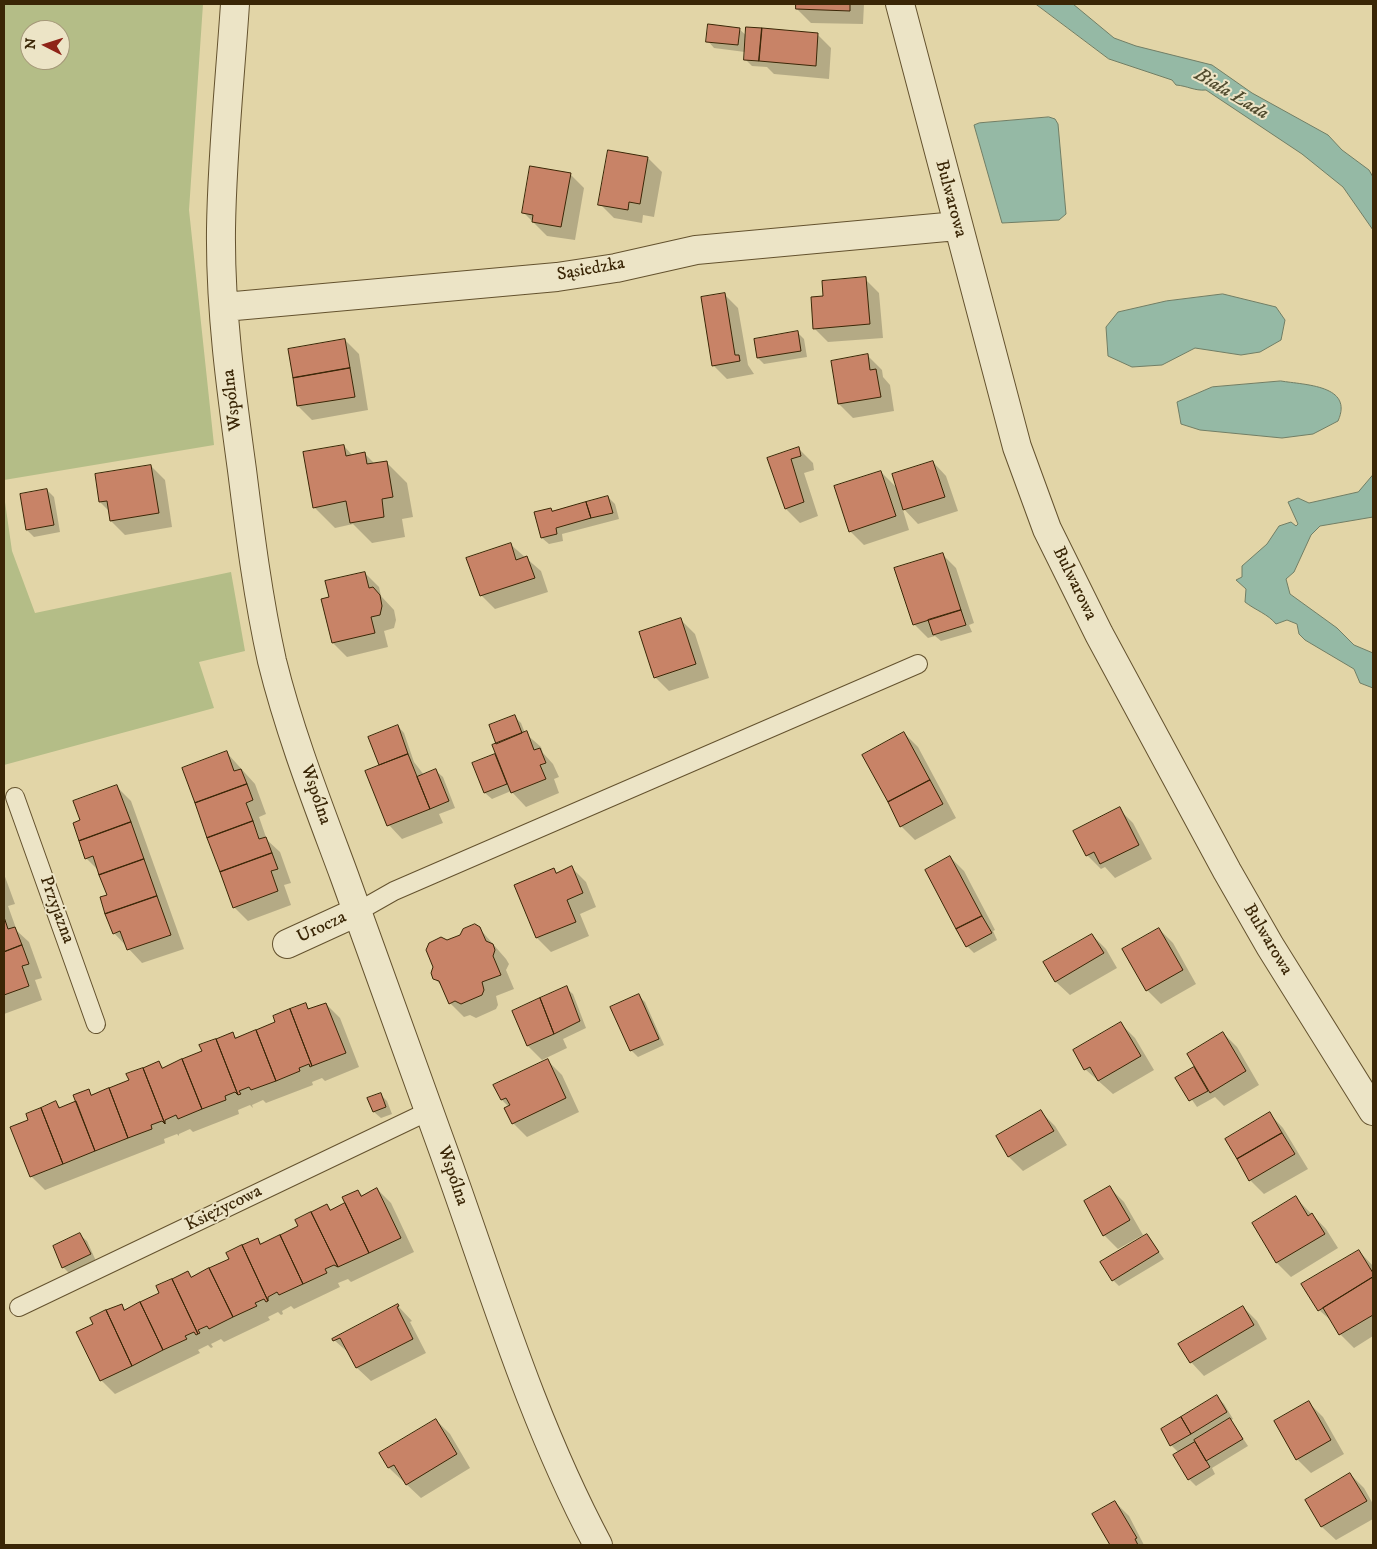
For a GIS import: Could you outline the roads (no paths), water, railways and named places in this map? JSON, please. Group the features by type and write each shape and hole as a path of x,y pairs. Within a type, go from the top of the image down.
{"street":[{"name":"Wspólna","path":"235,4 222,198 224,307 233,403 253,550 273,664 301,755 523,1377 576,1504 598,1545"},
{"name":"Bulwarowa","path":"900,4 957,226 1017,447 1047,529 1099,634 1227,871 1270,946 1373,1112"},
{"name":"Sąsiedzka","path":"224,307 557,277 616,268 696,250 957,226"},
{"name":"Urocza","path":"287,944 357,912"}],"lane":[{"path":"357,912 394,891 918,664"},
{"name":"Przyjazna","path":"15,797 96,1024"},
{"name":"Księżycowa","path":"19,1307 429,1111"}],"water":[{"name":"Biała Łada","path":"1036,4 1073,4 1114,38 1136,46 1212,65 1252,93 1328,135 1342,150 1369,170 1373,177 1373,230 1343,187 1302,154 1206,90 1176,85 1172,80 1109,59"},
{"path":"1049,117 1055,119 1058,124 1066,214 1059,220 1002,223 974,125"},
{"path":"1223,294 1276,307 1285,320 1281,340 1260,352 1241,355 1195,348 1162,365 1132,367 1108,356 1106,327 1118,312 1166,301"},
{"path":"1281,381 1314,386 1325,389 1333,394 1339,400 1341,409 1338,421 1313,434 1282,438 1200,430 1181,424 1177,402 1212,387"},
{"path":"1373,475 1373,517 1320,526 1311,535 1294,572 1286,579 1290,594 1337,628 1354,645 1373,653 1373,688 1360,683 1354,669 1305,640 1299,634 1297,624 1287,620 1276,624 1269,617 1245,602 1246,589 1236,580 1242,577 1242,566 1267,544 1279,526 1291,522 1296,526 1298,524 1288,502 1298,498 1309,503 1358,492"}]}
